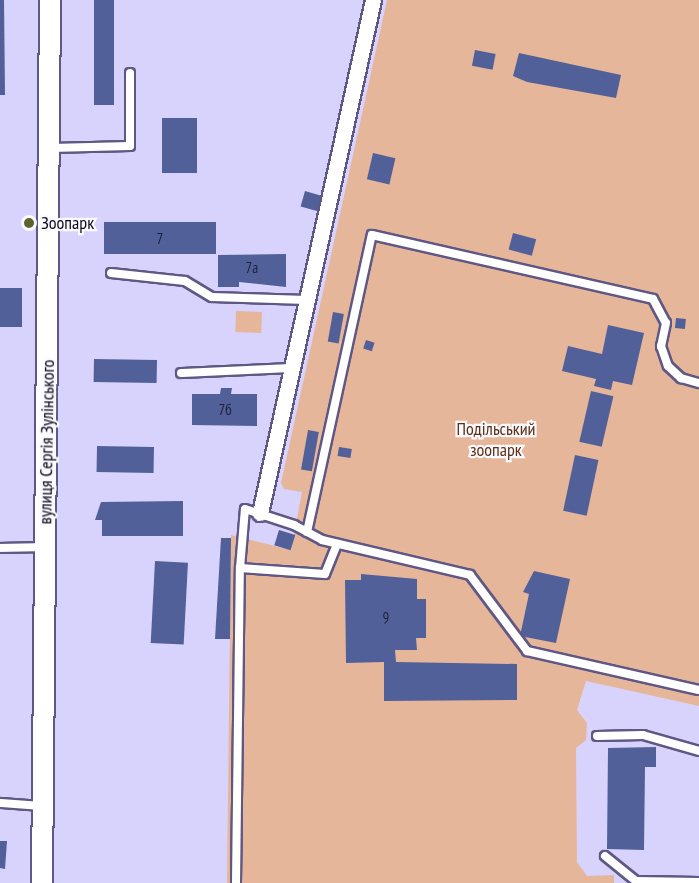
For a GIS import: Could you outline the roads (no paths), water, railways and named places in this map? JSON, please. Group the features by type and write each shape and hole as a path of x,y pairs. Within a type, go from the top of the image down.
{"street":[{"name":"вулиця Сергія Зулінського","path":"42,883 41,806 51,148 50,0"},
{"path":"260,513 373,0"}],"lane":[{"path":"51,148 130,146 130,73"},
{"path":"307,532 372,235 653,299 666,323 661,346 668,366 681,378 699,383"},
{"path":"111,273 185,280 212,297 308,300"},
{"path":"181,373 292,368"},
{"path":"236,883 240,568 244,509 260,513 338,544 470,575 527,651 699,690"},
{"path":"240,568 325,574 338,544"},
{"path":"0,548 45,547"},
{"path":"597,736 643,735 699,752"},
{"path":"0,803 41,806"},
{"path":"605,856 636,881 699,882"}],"place":[{"name":"Зоопарк","path":"29,223"}],"park label":[{"name":"Подільський зоопарк","path":"496,440"}]}
